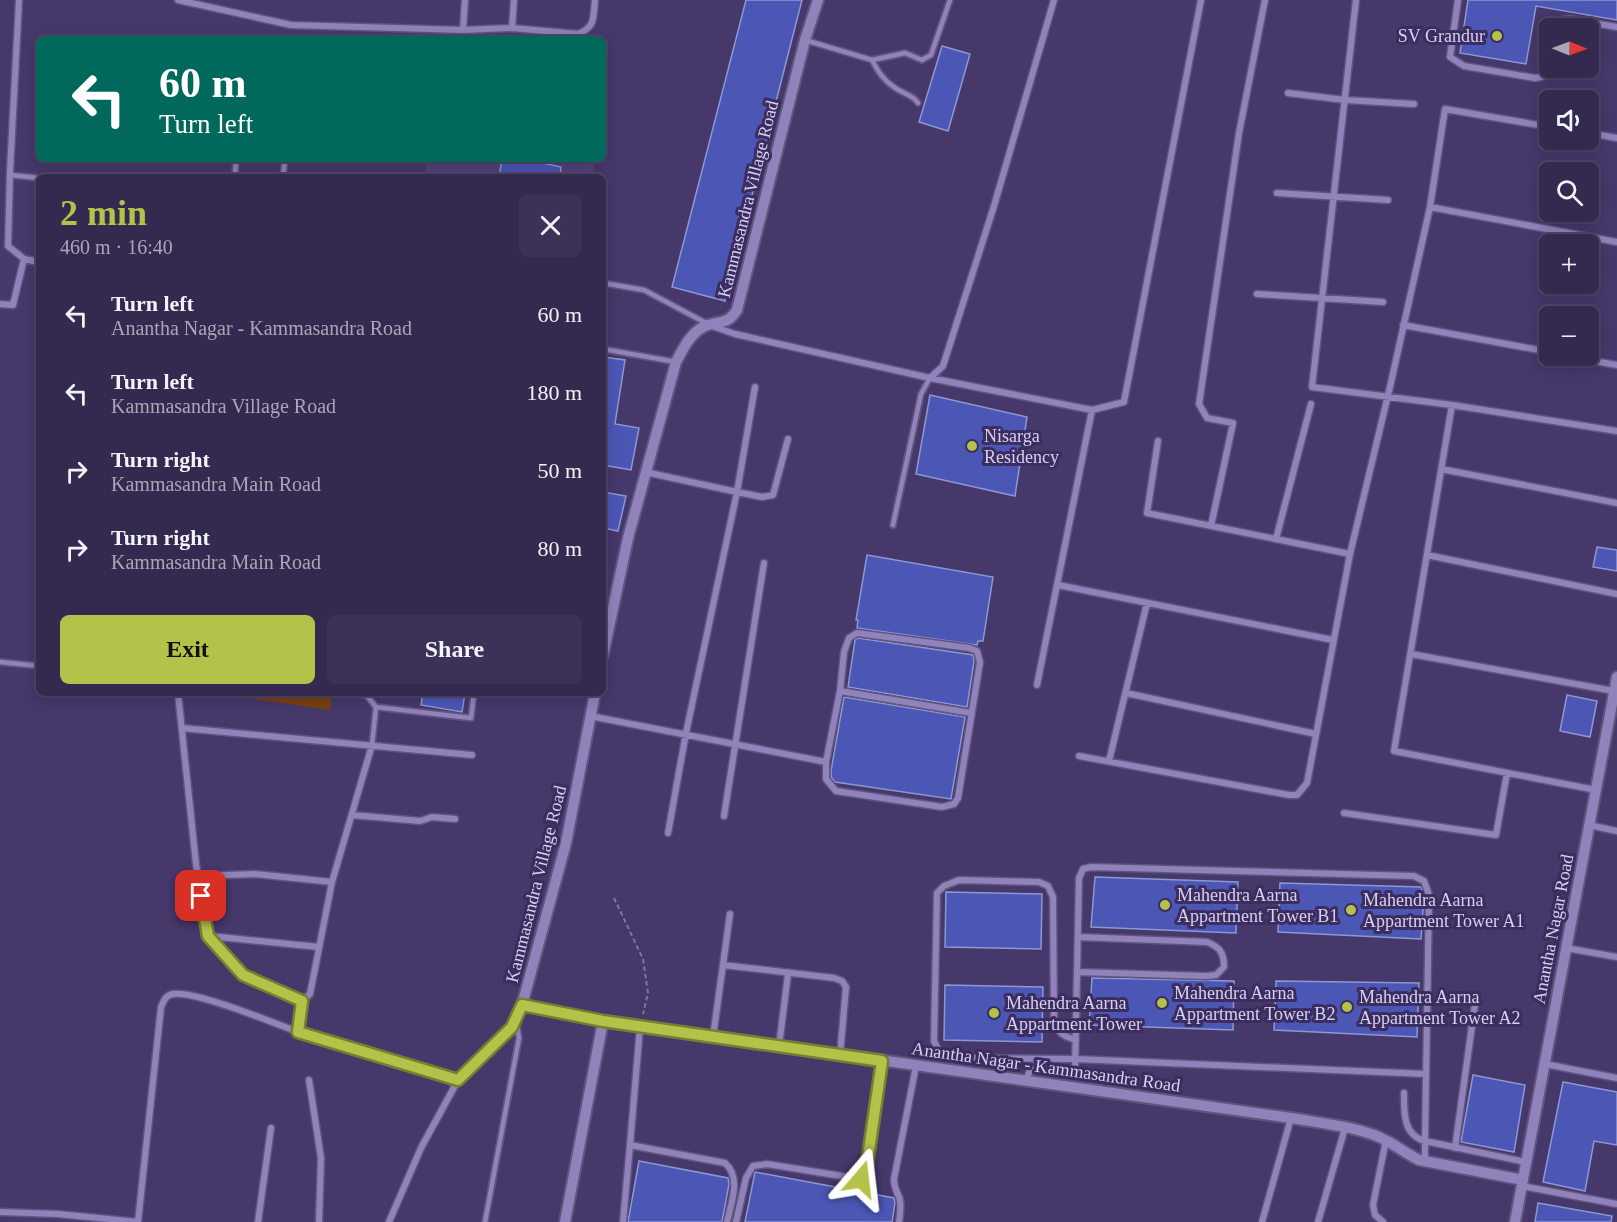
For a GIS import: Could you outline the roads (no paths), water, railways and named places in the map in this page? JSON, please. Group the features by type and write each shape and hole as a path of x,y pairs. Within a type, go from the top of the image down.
{"street":[{"path":"19,0 8,246 24,259 36,261"},
{"path":"178,0 291,25 463,30 512,28 578,34 588,30 593,23 595,0"},
{"path":"463,30 465,0"},
{"path":"512,28 514,0"},
{"name":"Kammasandra Village Road","path":"606,641 628,538 676,362 690,338 708,325 727,322 737,310 741,300 818,0"},
{"path":"930,378 943,366 994,206 1054,0"},
{"path":"708,325 735,334 930,378 1092,410 1124,402 1201,0"},
{"path":"1211,526 1233,423 1207,418 1199,404 1239,133 1265,0"},
{"path":"1356,0 1312,387 1452,405 1617,431"},
{"path":"1458,0 1450,57 1464,66 1539,77"},
{"path":"1599,24 1617,27"},
{"path":"1288,93 1345,100 1414,104"},
{"path":"1079,756 1297,795 1306,783 1350,554 1430,207 1445,109 1539,125"},
{"path":"1599,136 1617,138"},
{"path":"1277,193 1388,200"},
{"path":"1430,207 1617,242"},
{"path":"0,304 13,304 24,259"},
{"path":"1257,294 1383,302"},
{"path":"1403,325 1539,350"},
{"path":"1599,362 1617,365"},
{"path":"668,833 686,733 737,492 755,387"},
{"path":"1276,539 1311,404"},
{"path":"1452,405 1394,751 1596,790"},
{"path":"1037,685 1092,410"},
{"path":"645,472 762,497 773,495 788,439"},
{"path":"1158,441 1147,513 1350,554"},
{"path":"1441,469 1617,503"},
{"path":"1427,555 1617,594"},
{"path":"724,816 764,563"},
{"path":"1058,585 1333,640"},
{"path":"1109,761 1147,603"},
{"path":"857,633 977,651 980,662 958,798 954,804 942,807 836,791 826,778 826,762 840,692 844,652 849,638 857,633"},
{"path":"1411,654 1614,691"},
{"name":"Anantha Nagar Road","path":"1515,1222 1589,825 1614,705 1617,677"},
{"path":"840,692 971,713"},
{"path":"1126,693 1316,734"},
{"path":"178,696 198,876 208,936 243,975 302,1001"},
{"name":"Kammasandra Village Road","path":"389,1222 421,1148 458,1080 512,1027 522,1005 566,843 594,696"},
{"path":"590,716 826,762"},
{"path":"182,729 472,755"},
{"path":"298,1032 302,1001 310,994 332,882 372,745"},
{"path":"1344,813 1496,835 1507,773"},
{"path":"352,815 420,821 432,817 455,819"},
{"path":"1589,825 1617,831"},
{"path":"1026,1081 1030,1070 1070,1072 1075,1069 1079,878 1083,869 1090,867 1414,876 1424,881 1429,895 1425,1161"},
{"path":"198,876 255,874 332,882"},
{"path":"1076,1040 1065,1037 1057,1030 1054,1019 1053,897 1048,886 1040,882 959,880 944,886 937,893 934,1041 939,1052 946,1058 1076,1059 1426,1074"},
{"path":"713,1037 730,914"},
{"path":"208,936 319,947"},
{"path":"1077,972 1207,976 1216,975 1224,967 1224,956 1218,946 1207,942 1078,937"},
{"path":"1566,948 1617,957"},
{"path":"723,965 834,978 842,981 846,987 840,1055"},
{"path":"779,1046 788,974"},
{"path":"0,1212 58,1214 139,1222 161,1006 165,997 170,994 179,993 204,999 298,1032 458,1080"},
{"path":"1455,1148 1475,1004"},
{"name":"Anantha Nagar - Kammasandra Road","path":"522,1005 640,1027 1291,1118 1345,1128 1386,1140 1403,1152 1425,1161 1523,1183"},
{"path":"565,1222 603,1021"},
{"path":"623,1222 640,1027"},
{"path":"736,1222 746,1178 753,1166 767,1164 861,1179 866,1171 882,1061"},
{"path":"1545,1064 1617,1078"},
{"path":"899,1222 900,1198 894,1191 894,1179 916,1066"},
{"path":"309,1080 321,1158 319,1222"},
{"path":"1404,1093 1408,1131 1416,1138 1526,1162"},
{"path":"1262,1222 1291,1118"},
{"path":"258,1222 271,1128"},
{"path":"1318,1222 1345,1128"},
{"path":"1383,1222 1375,1215 1373,1204 1386,1140"},
{"path":"630,1145 725,1163 733,1170 735,1183 727,1222"},
{"path":"1523,1183 1617,1204"}],"lane":[{"path":"806,40 872,60 904,53 922,60 931,55 950,0"},
{"path":"872,60 882,77 894,88 915,99 918,103"},
{"path":"10,176 36,178"},
{"path":"606,284 645,290 708,325"},
{"path":"606,350 676,362"},
{"path":"893,525 921,394 930,378"},
{"path":"0,662 36,666"},
{"path":"368,696 376,708 372,745"},
{"path":"376,708 471,718 474,696"},
{"path":"484,1222 519,1038 516,1020"}],"place":[{"name":"SV Grandur","path":"1497,36"},
{"name":"Nisarga Residency","path":"972,446"},
{"name":"Mahendra Aarna Appartment Tower B1","path":"1165,905"},
{"name":"Mahendra Aarna Appartment Tower A1","path":"1351,910"},
{"name":"Mahendra Aarna Appartment Tower B2","path":"1162,1003"},
{"name":"Mahendra Aarna Appartment Tower A2","path":"1347,1007"},
{"name":"Mahendra Aarna Appartment Tower","path":"994,1013"}]}
